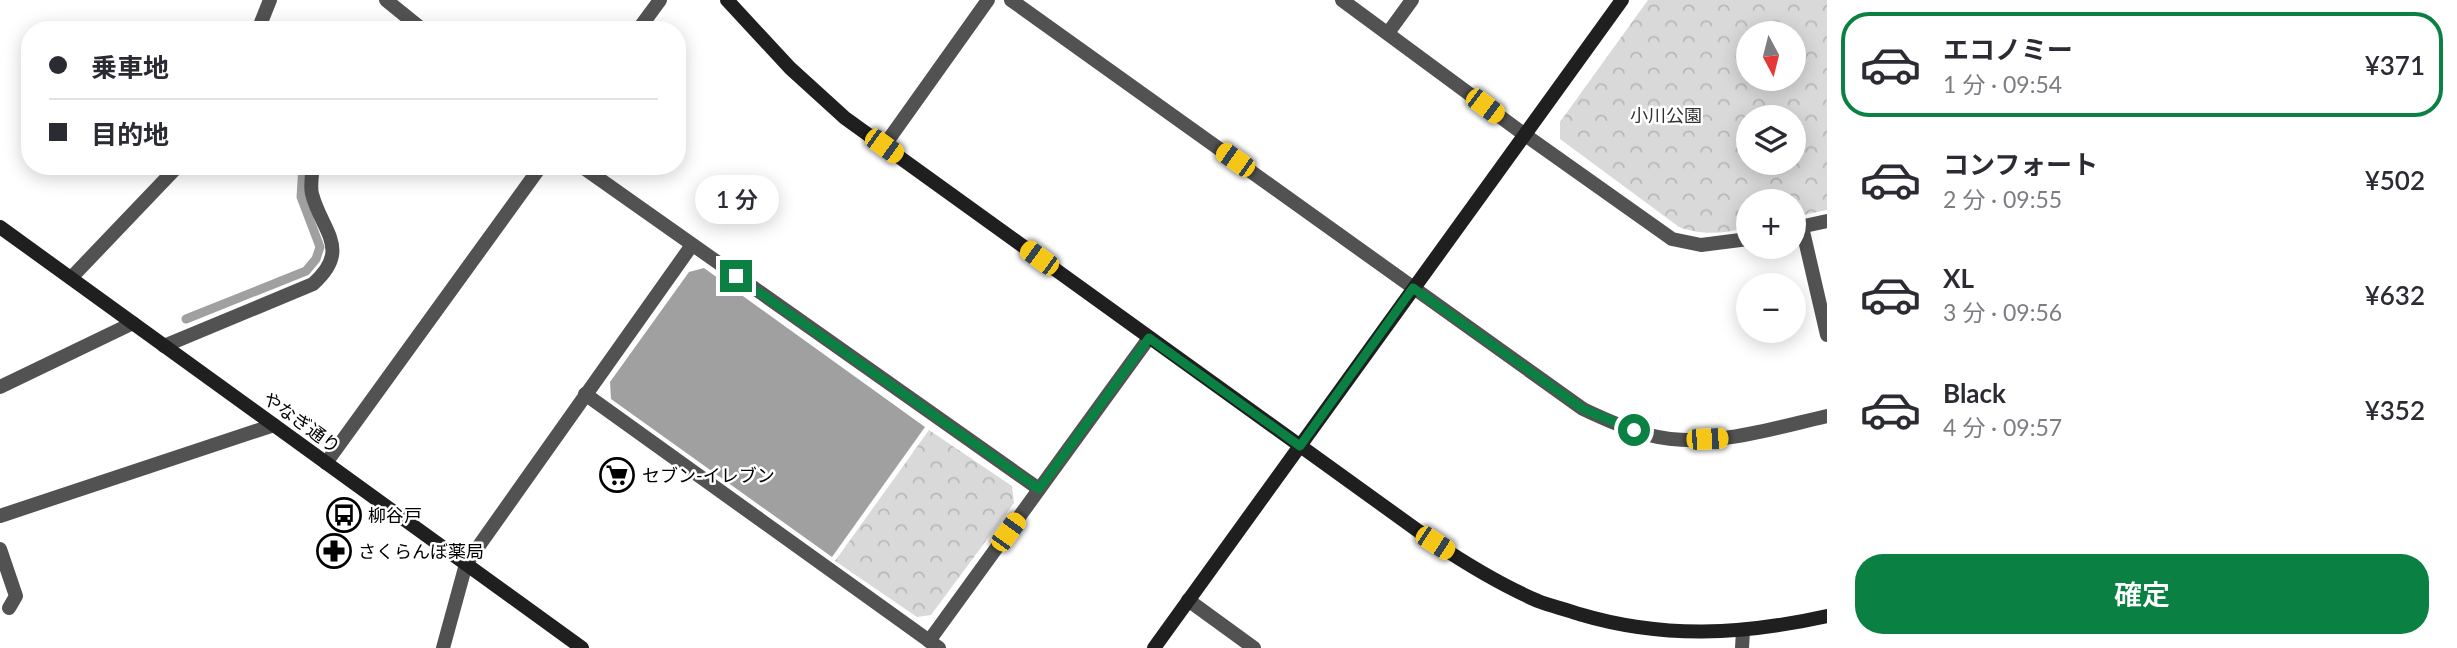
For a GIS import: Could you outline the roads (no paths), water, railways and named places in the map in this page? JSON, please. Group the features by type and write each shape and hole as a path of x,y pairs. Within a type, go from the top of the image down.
{"street":[{"path":"262,21 270,0"},
{"path":"386,0 412,21"},
{"path":"645,21 660,0"},
{"path":"727,0 790,68 845,118 1485,576 1540,602 1606,622 1678,632 1743,631 1827,616"},
{"path":"884,146 988,0"},
{"path":"1011,0 1583,409 1617,425 1651,436 1688,440 1727,438 1827,416"},
{"path":"1342,0 1524,135 1672,239 1701,245 1736,241"},
{"path":"1388,33 1412,0"},
{"path":"1154,648 1622,0"},
{"path":"71,278 169,175"},
{"path":"164,346 313,284 324,275 331,263 334,246 311,192 312,175"},
{"path":"326,463 534,175"},
{"path":"594,175 1039,489"},
{"path":"1806,226 1827,222"},
{"name":"やなぎ通り","path":"0,227 582,648"},
{"path":"443,648 466,564 692,245"},
{"path":"1806,258 1827,335"},
{"path":"0,387 133,323"},
{"path":"585,394 934,645 1039,489 1149,338"},
{"path":"0,516 274,425"},
{"path":"0,549 16,596 9,608"},
{"path":"1188,600 1254,648"},
{"path":"1742,648 1743,631"}],"waterway":[{"path":"186,319 306,271 316,259 320,247 301,197 302,175"}],"place":[{"name":"セブン-イレブン","path":"617,475"},
{"name":"柳谷戸","path":"344,515"},
{"name":"さくらんぼ薬局","path":"334,551"}],"park label":[{"name":"小川公園","path":"1666,115"}]}
